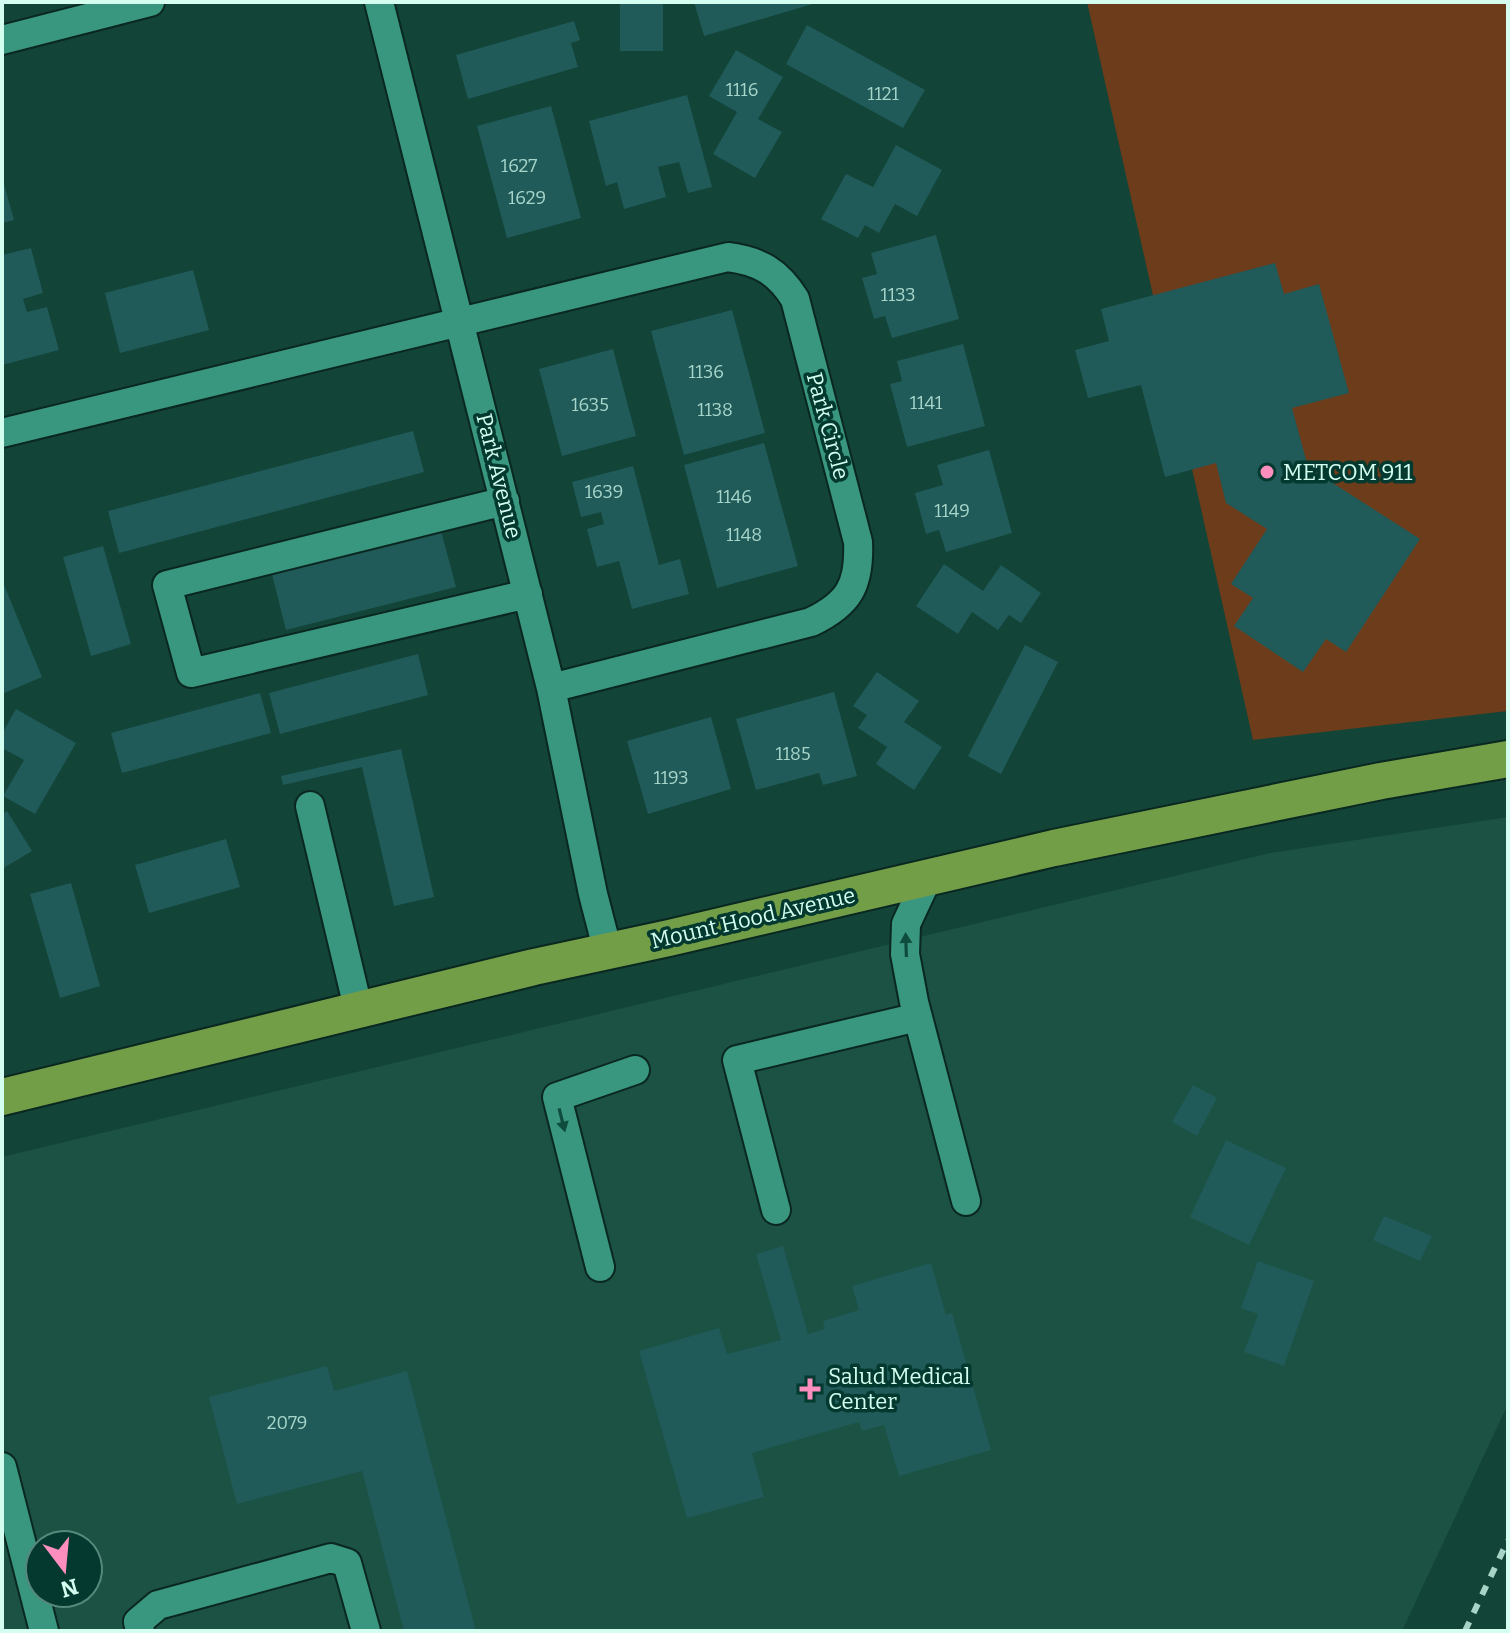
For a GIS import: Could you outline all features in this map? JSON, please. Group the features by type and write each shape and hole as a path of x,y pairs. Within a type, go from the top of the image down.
{"main road":[{"name":"Mount Hood Avenue","path":"2,1097 534,967 1161,824 1508,759"}],"street":[{"path":"2,40 150,2"},
{"name":"Park Avenue","path":"379,2 551,688 593,894 608,952"},
{"name":"Park Circle","path":"2,433 728,257 752,260 770,269 785,283 795,299 858,542 859,565 853,586 843,603 821,618 551,688"},
{"path":"505,501 167,585 191,673 528,594"},
{"path":"310,806 359,1012"},
{"path":"928,877 906,924 905,954 918,1017 966,1201"},
{"path":"776,1210 737,1060 918,1017"},
{"path":"600,1267 557,1097 635,1070"},
{"path":"2,1467 44,1631"},
{"path":"140,1631 138,1622 158,1605 331,1558 347,1563 366,1631"}],"shaded area":[{"path":"1087,2 1508,2 1508,711 1253,740"},
{"path":"1508,817 1508,1404 1402,1631 2,1631 2,1157 1270,853"}],"building":[{"path":"620,2 663,2 663,51 620,51"},
{"path":"694,2 816,2 816,3 704,36"},
{"path":"574,21 580,40 571,43 578,67 468,99 456,55"},
{"path":"807,25 925,90 903,128 786,64"},
{"path":"736,50 783,77 758,119 782,132 755,178 713,154 737,112 709,96"},
{"path":"687,95 712,187 688,193 679,162 658,167 666,197 624,209 617,182 606,186 589,121"},
{"path":"551,106 581,218 507,238 477,126"},
{"path":"896,145 942,170 917,216 895,204 879,233 865,225 858,238 821,219 846,174 873,187"},
{"path":"2,177 14,220 2,223"},
{"path":"936,235 959,319 892,338 885,316 874,319 862,278 877,274 871,253"},
{"path":"31,248 43,293 23,299 27,312 47,307 59,350 2,365 2,255"},
{"name":"METCOM 911","path":"1275,263 1284,294 1319,284 1349,393 1292,408 1308,467 1420,539 1346,652 1326,639 1303,672 1234,626 1253,598 1231,584 1267,529 1226,503 1216,463 1165,477 1141,385 1088,398 1075,350 1109,341 1101,309"},
{"path":"193,270 209,330 120,353 105,293"},
{"path":"732,310 765,433 684,455 651,331"},
{"path":"963,344 985,426 907,447 890,384 902,381 897,361"},
{"path":"613,349 636,436 562,456 539,369"},
{"path":"413,431 424,472 119,553 108,511"},
{"path":"764,443 798,566 717,588 684,465"},
{"path":"989,450 1012,533 946,552 939,530 926,534 915,493 943,485 937,465"},
{"path":"633,466 659,565 680,559 689,594 632,609 619,561 597,567 587,529 604,524 601,512 581,517 572,482"},
{"path":"440,527 456,587 286,630 271,570"},
{"path":"103,546 131,644 91,656 63,557"},
{"path":"944,564 983,591 1001,565 1041,593 1021,623 1009,615 998,630 972,612 958,634 916,606"},
{"path":"2,580 42,677 2,694"},
{"path":"1025,645 1058,662 1001,774 968,756"},
{"path":"418,654 428,695 280,734 269,693"},
{"path":"877,672 919,701 904,722 942,747 914,790 876,764 887,747 858,728 867,715 853,706"},
{"path":"834,692 857,776 823,785 819,773 756,790 736,719"},
{"path":"260,693 271,733 122,773 111,733"},
{"path":"16,709 76,743 35,814 3,796 24,760 2,748 2,734"},
{"path":"711,717 731,789 648,814 627,741"},
{"path":"401,749 434,897 394,906 362,767 283,785 281,776"},
{"path":"7,811 32,851 2,869 2,814"},
{"path":"226,839 240,887 149,913 135,865"},
{"path":"71,883 100,986 60,998 30,894"},
{"path":"1193,1085 1217,1098 1197,1136 1172,1122"},
{"path":"1226,1140 1286,1168 1249,1245 1190,1217"},
{"path":"1384,1216 1432,1236 1420,1261 1373,1240"},
{"path":"783,1246 808,1334 825,1329 823,1321 859,1310 852,1286 931,1263 946,1315 952,1313 991,1450 899,1476 884,1425 862,1431 859,1422 752,1453 764,1497 687,1518 639,1351 719,1328 727,1354 781,1340 756,1254"},
{"path":"1258,1261 1314,1281 1284,1366 1244,1352 1258,1314 1241,1308"},
{"path":"327,1366 334,1391 407,1371 476,1631 404,1631 362,1471 237,1504 209,1397"}],"railway":[{"path":"1465,1631 1508,1540"}],"place":[{"name":"METCOM 911","path":"1267,472"},
{"name":"Salud Medical Center","path":"810,1389"}]}
